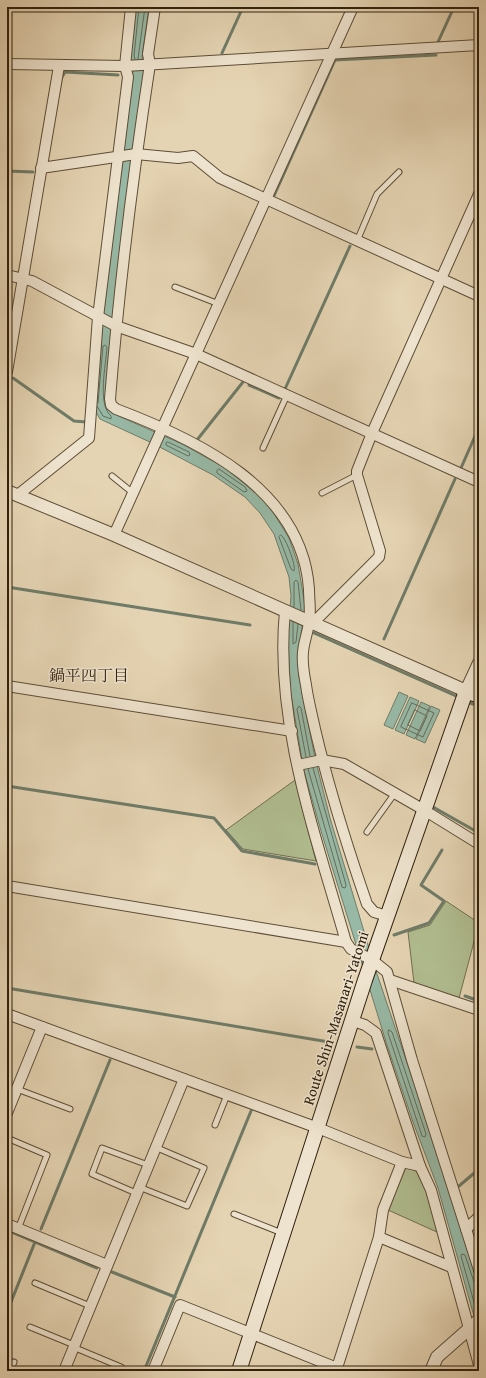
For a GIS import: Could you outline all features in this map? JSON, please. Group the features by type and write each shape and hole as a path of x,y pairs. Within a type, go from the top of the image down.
{"main road":[{"name":"Route Shin-Masanari-Yatomi","path":"239,1371 365,980 375,958 387,916 424,810 473,694"}],"street":[{"path":"19,494 89,438 99,318 128,77 127,66 131,7"},
{"path":"155,7 135,154 115,325 110,399 112,405 116,409 162,429 225,462 262,490 276,507 298,546 305,566 309,588 309,621 303,654 306,686 320,761 339,823 367,904 374,912 387,916"},
{"path":"114,536 353,7"},
{"path":"7,64 127,66 479,46"},
{"path":"7,372 59,66"},
{"path":"42,168 135,154 178,158 193,156 220,178 265,200 479,296"},
{"path":"309,621 379,558 380,551 356,475 372,432 479,194"},
{"path":"7,275 32,281 99,318 196,354 372,432 479,482"},
{"path":"7,491 19,494 473,694 479,663"},
{"path":"287,611 282,635 284,683 292,731 316,840 346,942 351,949 358,953 375,958 387,972 412,1060 479,1270"},
{"path":"7,686 292,731"},
{"path":"300,765 320,761 344,764 424,810 479,844"},
{"path":"7,886 346,942"},
{"path":"390,980 479,1010"},
{"path":"7,1014 318,1128 402,1162 420,1166"},
{"path":"353,1021 365,1025 376,1033 420,1166 431,1190 479,1365"},
{"path":"7,1113 42,1028"},
{"path":"64,1371 184,1078"},
{"path":"153,1371 180,1306 337,1370 379,1237 383,1210 402,1162"},
{"path":"466,1229 479,1217"},
{"path":"7,1224 107,1265"},
{"path":"379,1237 451,1267"},
{"path":"431,1371 437,1357 479,1320"}],"lane":[{"path":"357,241 377,194 399,172"},
{"path":"175,287 219,304"},
{"path":"263,448 287,395"},
{"path":"322,493 356,475"},
{"path":"112,476 133,493"},
{"path":"367,832 395,793"},
{"path":"17,1089 70,1109"},
{"path":"215,1125 227,1095"},
{"path":"7,1138 47,1155 18,1229"},
{"path":"148,1165 102,1148 92,1174 187,1206 204,1168 155,1147"},
{"path":"234,1214 283,1233"},
{"path":"35,1283 90,1306"},
{"path":"30,1327 121,1367"},
{"path":"10,1371 14,1362"}],"shaded area":[{"path":"295,780 316,861 243,849 226,830"},
{"path":"446,901 479,923 459,998 414,983 408,932 430,925"},
{"path":"406,1167 418,1172 431,1201 437,1232 388,1210"}],"water":[{"path":"136,7 149,7 142,57 144,73 109,410 114,414 182,444 229,470 248,484 268,504 289,538 298,564 305,606 298,656 299,677 315,758 330,818 375,968 449,1187 479,1286 479,1334 438,1188 413,1122 387,1045 304,771 290,689 288,636 291,596 289,577 274,534 260,513 245,497 213,475 152,443 100,419 93,407 101,323 132,75 134,69 129,58"},
{"path":"399,692 408,696 393,729 384,725"},
{"path":"410,697 419,701 404,734 395,730"},
{"path":"421,702 430,706 415,739 406,735"},
{"path":"431,706 440,710 425,743 416,739"}],"waterway":[{"path":"222,53 243,7"},
{"path":"438,42 454,7"},
{"path":"273,198 335,60 436,55"},
{"path":"62,77 65,72 118,75"},
{"path":"7,171 33,172"},
{"path":"285,389 350,246"},
{"path":"13,378 74,421 86,422"},
{"path":"197,440 243,382"},
{"path":"249,385 279,398"},
{"path":"461,468 479,427"},
{"path":"384,639 455,479"},
{"path":"7,587 250,625"},
{"path":"314,633 456,696"},
{"path":"470,703 479,706"},
{"path":"7,786 214,818 242,851 315,864"},
{"path":"433,807 479,833"},
{"path":"394,935 429,923 444,901 421,885 442,850"},
{"path":"7,988 329,1042"},
{"path":"465,996 479,1001"},
{"path":"357,1047 372,1049"},
{"path":"41,1229 110,1060"},
{"path":"144,1371 251,1111"},
{"path":"459,1186 479,1169"},
{"path":"7,1230 97,1268"},
{"path":"7,1312 35,1242"},
{"path":"112,1272 175,1297"}],"district":[{"name":"鍋平四丁目","path":"89,675"}]}
